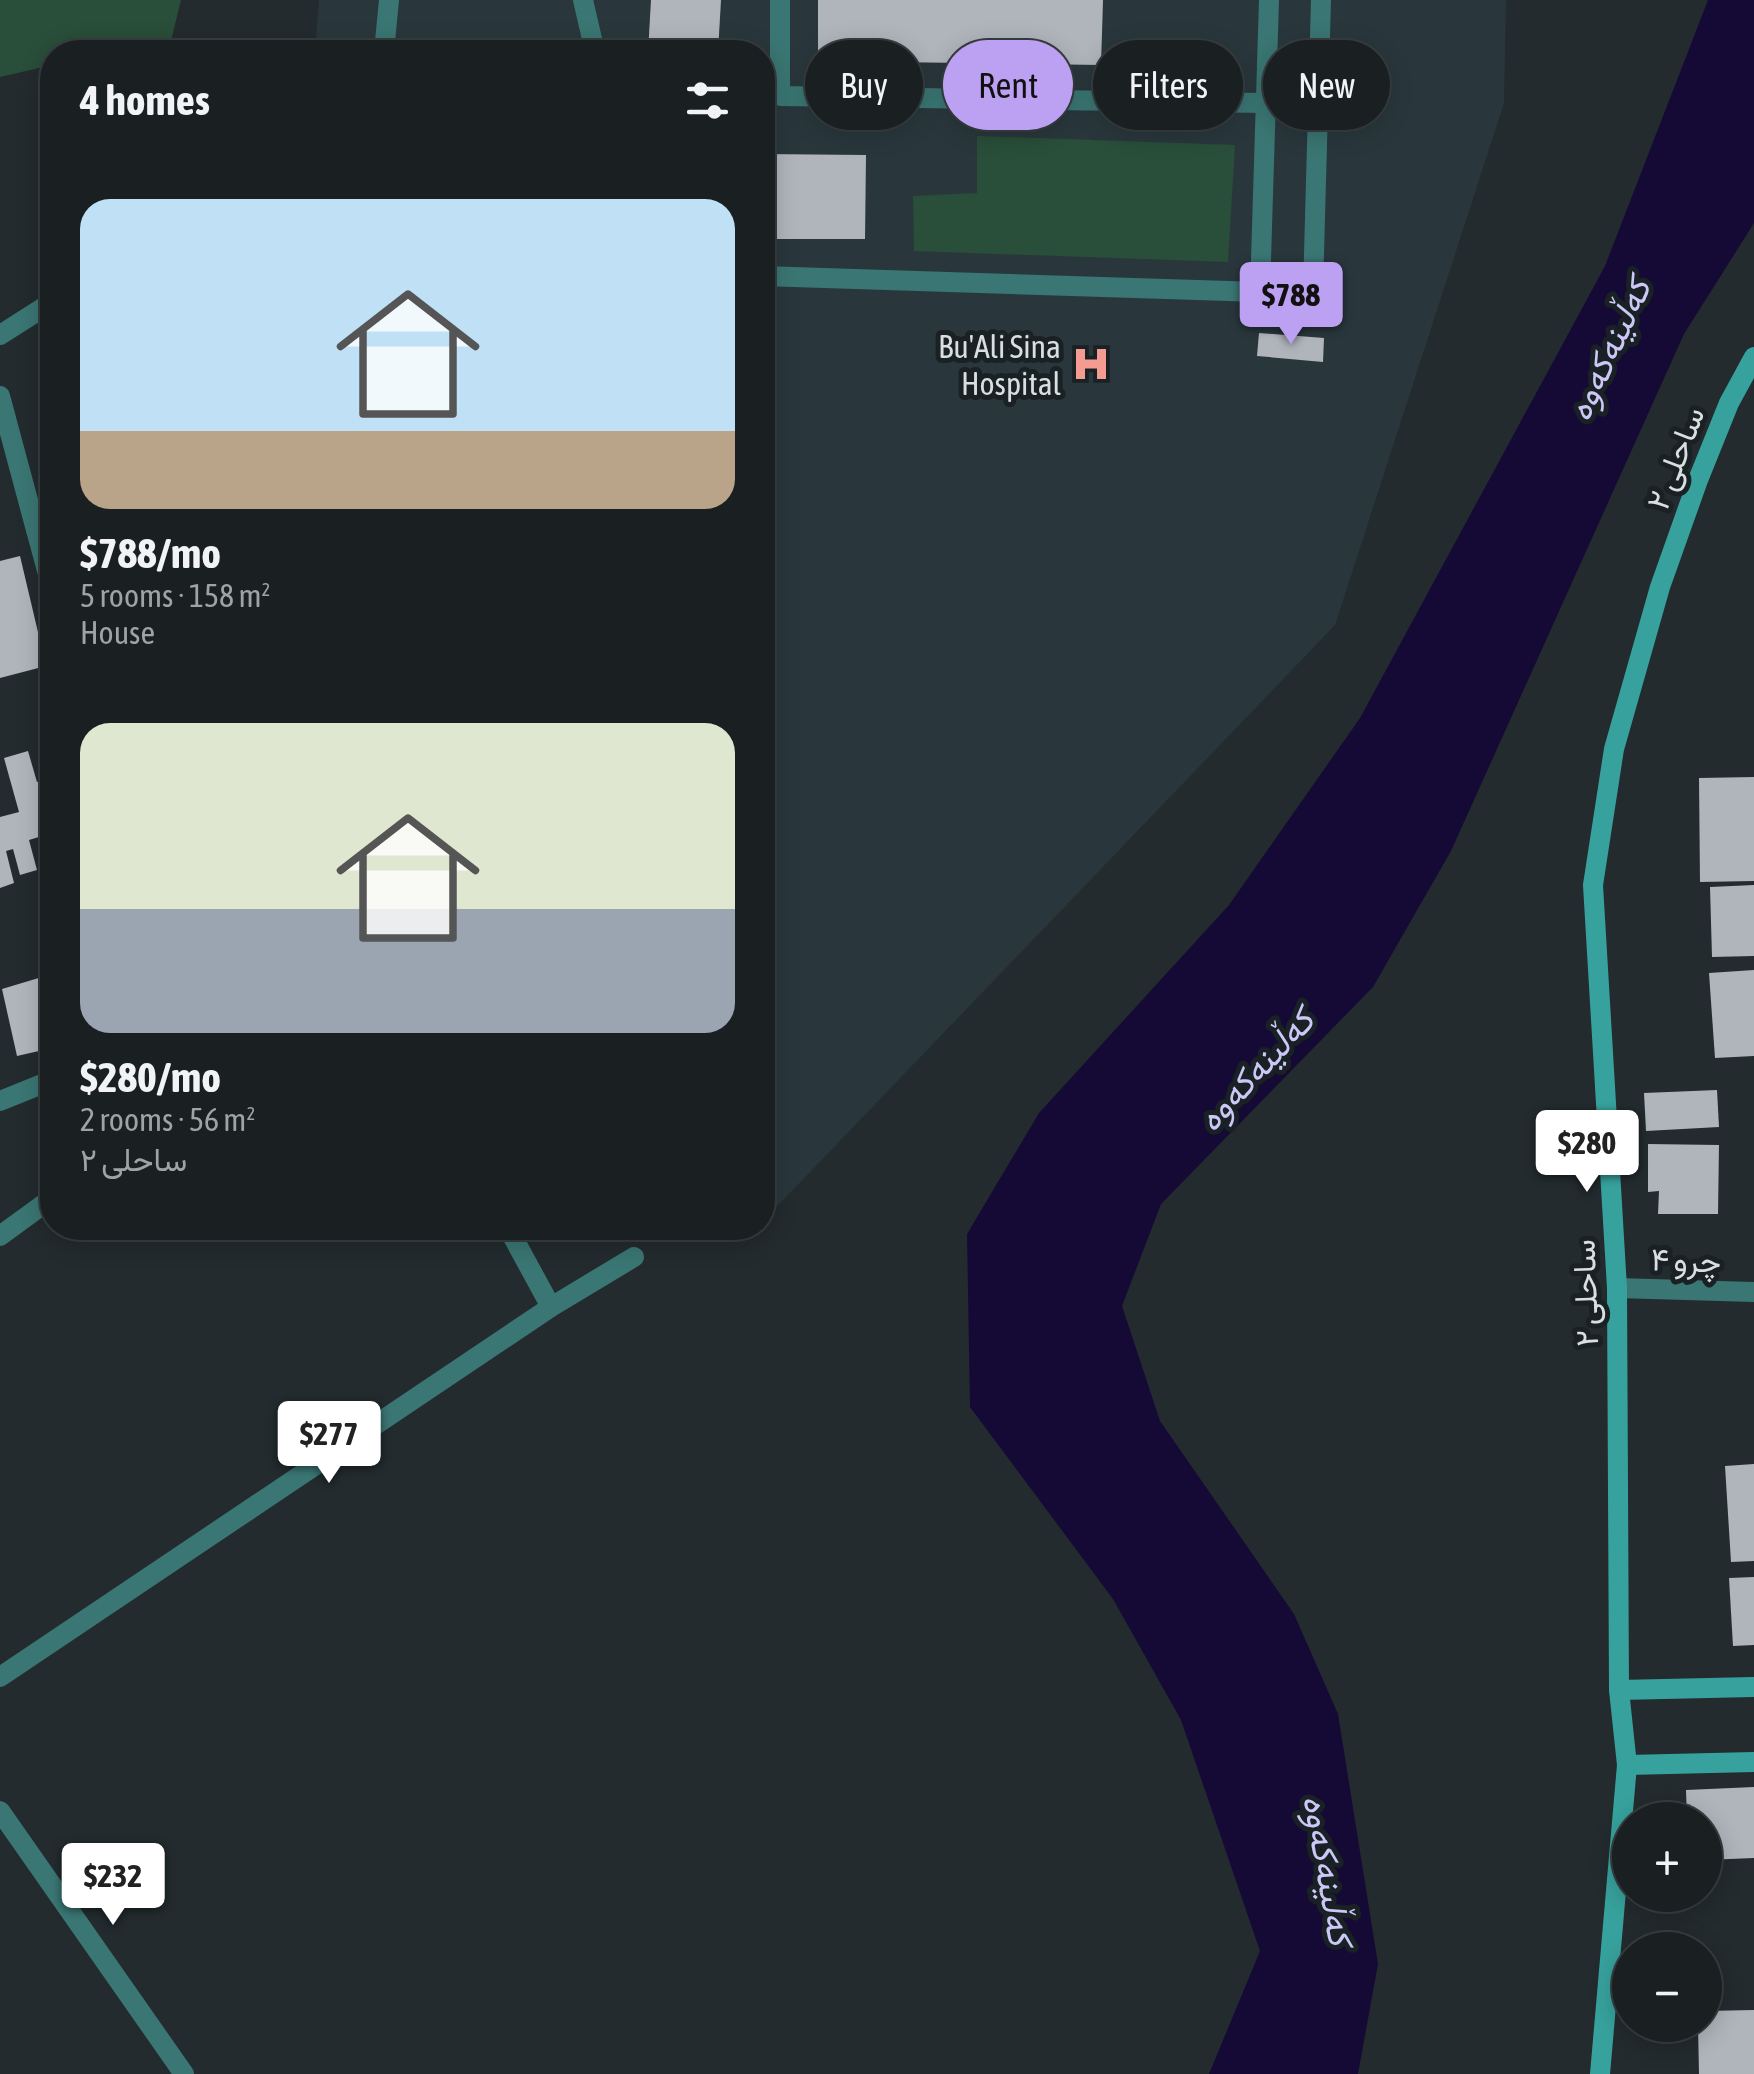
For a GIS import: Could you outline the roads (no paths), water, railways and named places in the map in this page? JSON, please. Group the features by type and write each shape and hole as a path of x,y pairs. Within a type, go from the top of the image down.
{"street":[{"path":"385,40 390,0"},
{"path":"583,0 592,40"},
{"path":"780,0 780,96 1263,103"},
{"path":"1268,40 1269,0"},
{"path":"1320,40 1321,0"},
{"path":"1260,292 1265,130"},
{"path":"775,276 1260,292 1313,290 1317,130"},
{"path":"0,335 40,310"},
{"name":"ساحلی ۲","path":"1600,2074 1627,1764 1620,1690 1617,1288 1593,885 1614,749 1660,587 1729,403 1754,357"},
{"path":"0,396 40,517"},
{"path":"0,1101 40,1085"},
{"path":"0,1236 40,1207"},
{"path":"515,1240 551,1306"},
{"path":"0,1677 551,1306 634,1258"},
{"name":"چرو ۴","path":"1617,1288 1754,1292"},
{"path":"1620,1690 1754,1688"},
{"path":"1627,1764 1754,1762"},
{"path":"0,1811 184,2074"}],"water":[{"name":"کەڵینەکەوە","path":"1708,0 1754,0 1754,223 1684,334 1451,851 1373,987 1161,1204 1122,1306 1160,1421 1294,1614 1338,1714 1378,1964 1358,2074 1209,2074 1260,1951 1181,1720 1113,1599 970,1407 967,1234 1039,1113 1229,905 1360,718 1605,266"}],"place":[{"name":"Bu'Ali Sina Hospital","path":"1091,364"}]}
